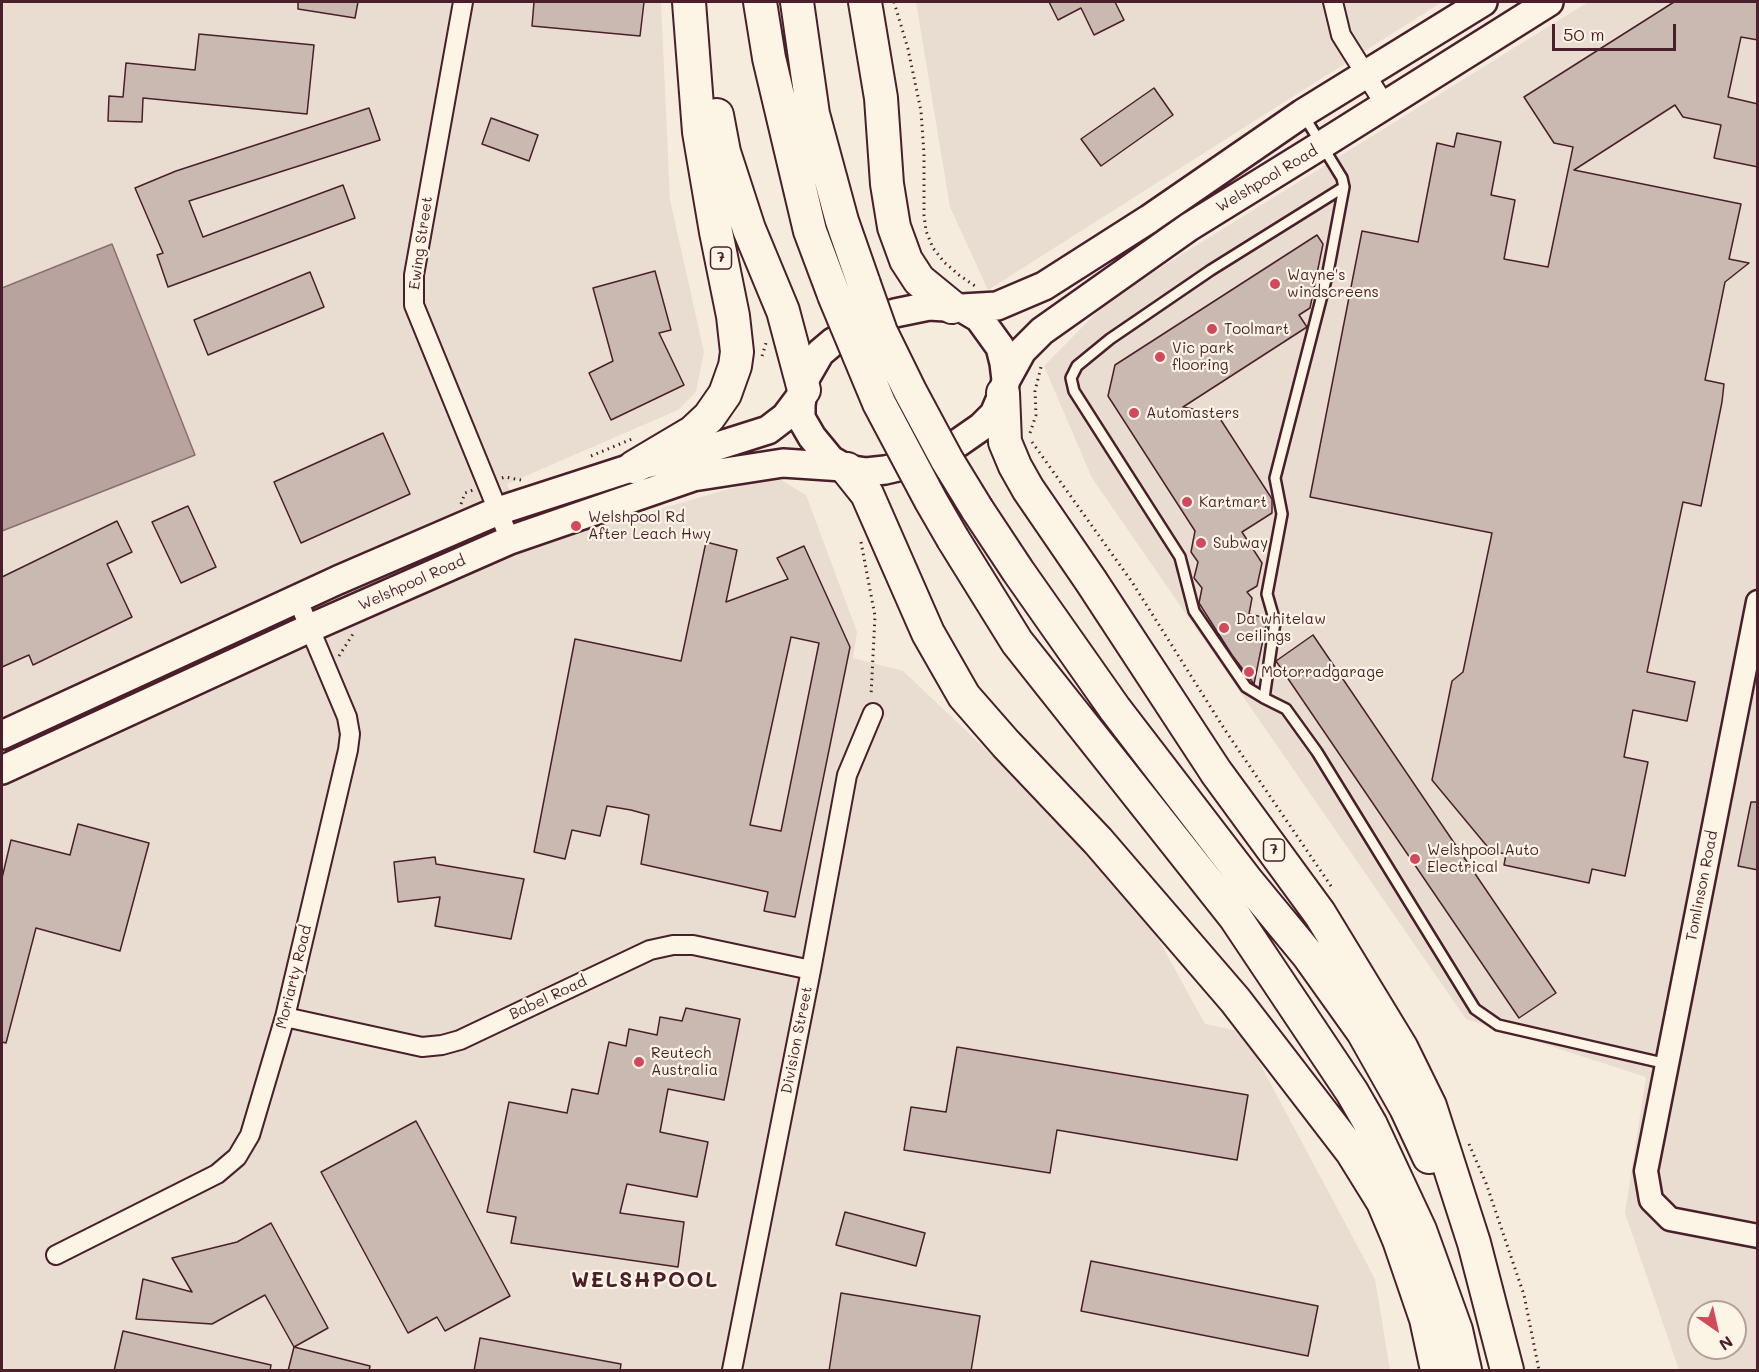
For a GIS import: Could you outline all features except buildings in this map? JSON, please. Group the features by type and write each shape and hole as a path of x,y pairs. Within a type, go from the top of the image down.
{"highway":[{"name":"7","path":"634,467 693,432 709,417 725,394 735,366 737,352 733,316 699,132 689,2"},
{"path":"699,2 711,86 724,152 750,229 783,311 803,391"},
{"path":"760,2 769,58 810,231 879,403 953,539 1017,642 1235,917 1352,1092 1371,1125 1420,1230 1456,1330 1465,1371"},
{"name":"7","path":"797,2 813,114 842,221 881,332 910,391 947,460 977,509 1115,709 1247,881 1308,955 1363,1032 1406,1108 1444,1188 1499,1334"},
{"path":"864,2 881,98 887,184 894,227 906,260 919,280 957,308"},
{"name":"7","path":"1004,387 1005,442 1028,489 1216,772 1320,914 1401,1047 1430,1106 1474,1243 1507,1371"},
{"path":"845,468 867,494 881,521 928,633 964,696 1098,841 1235,1000 1352,1152 1383,1202 1399,1240 1426,1319 1437,1371"}],"main road":[{"name":"Welshpool Road","path":"957,308 997,306 1044,286 1149,219 1303,114 1483,2"},
{"name":"Welshpool Road","path":"1004,387 1022,351 1042,331 1189,226 1549,2"},
{"path":"928,306 957,308 979,318 996,339 1003,355 1004,387 994,414 981,427 943,451 907,465 885,470 866,472 845,468 826,455 804,424 801,413 803,391 806,379 820,353 833,342 867,323 895,313 928,306"},
{"name":"Welshpool Road","path":"2,735 297,598 498,511 634,467 768,430 785,417 803,391"},
{"name":"Welshpool Road","path":"2,770 310,628 510,540 693,477 783,463 845,468"},
{"path":"338,580 346,591 355,593 391,585 410,584"}],"street":[{"name":"Ewing Street","path":"463,2 414,275 414,305 510,540"},
{"path":"1333,2 1341,35 1385,105"},
{"name":"Moriarty Road","path":"56,1255 217,1174 237,1157 249,1135 285,1017 350,734 347,717 297,598"},
{"name":"Tomlinson Road","path":"1758,602 1646,1171 1651,1200 1670,1219 1758,1236"},
{"name":"Division Street","path":"732,1371 847,775 873,713"},
{"name":"Babel Road","path":"285,1017 422,1047 460,1040 650,950 673,945 693,945 811,970"}],"lane":[{"path":"1264,698 1275,622 1267,594 1282,514 1275,478 1328,272 1344,187 1342,178 1323,144 1303,114"},
{"path":"1344,187 1211,270 1110,339 1077,366 1071,378 1074,391 1180,557 1194,611 1246,687 1286,709 1317,752 1475,1010 1498,1025 1667,1064"}],"path":[{"path":"894,2 908,48 921,111 926,231 933,248 944,262 967,281 983,289"},
{"path":"1035,446 1030,433 1036,415 1035,391 1038,373 1045,356"},
{"path":"860,539 875,616 871,689 873,713"},
{"path":"324,662 338,658 351,635 361,630"}],"shaded area":[{"path":"2,2 661,2 670,200 704,352 696,392 678,410 507,484 532,546 774,476 806,495 857,632 853,658 903,671 1128,884 1205,1024 1243,1032 1375,1279 1390,1370 2,1370"},
{"path":"916,2 1442,2 988,290 950,207"},
{"path":"1588,2 1757,2 1757,1370 1679,1370 1625,1213 1646,1077 1466,1019 1092,478 1044,366 1110,299"},
{"path":"112,244 195,455 2,531 2,288"}],"place":[{"name":"Wayne's windscreens","path":"1275,284"},
{"name":"Toolmart","path":"1212,329"},
{"name":"Vic park flooring","path":"1160,357"},
{"name":"Automasters","path":"1134,413"},
{"name":"Kartmart","path":"1187,502"},
{"name":"Welshpool Rd After Leach Hwy","path":"576,526"},
{"name":"Subway","path":"1201,543"},
{"name":"Da whitelaw ceilings","path":"1224,628"},
{"name":"Motorradgarage","path":"1249,672"},
{"name":"Welshpool Auto Electrical","path":"1415,859"},
{"name":"Reutech Australia","path":"639,1062"}],"district":[{"name":"WELSHPOOL","path":"645,1281"}]}
